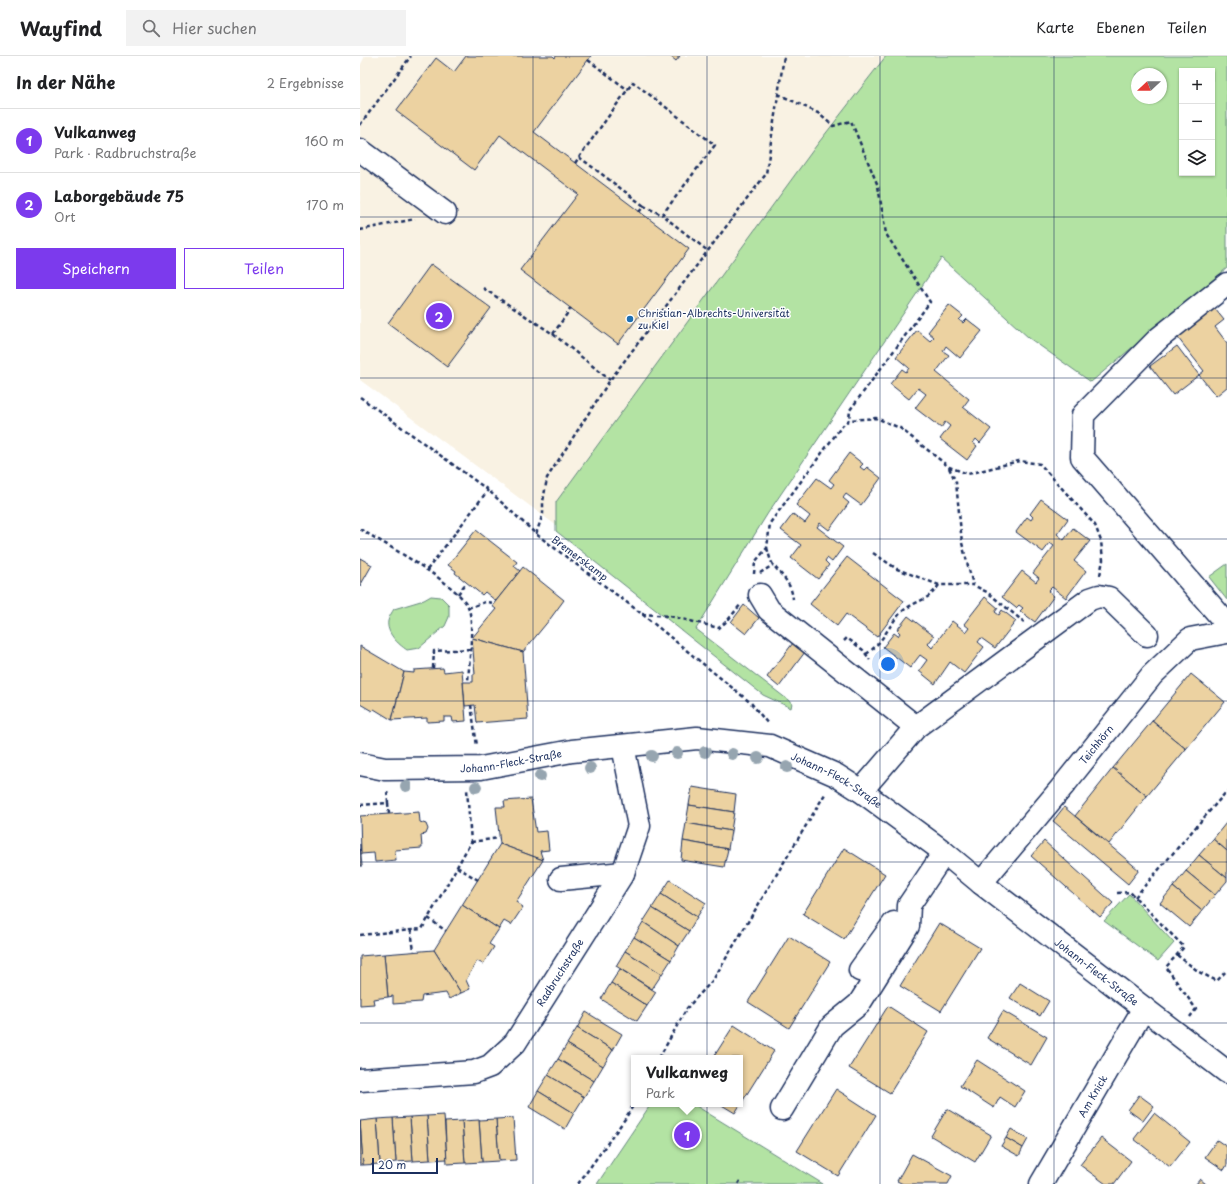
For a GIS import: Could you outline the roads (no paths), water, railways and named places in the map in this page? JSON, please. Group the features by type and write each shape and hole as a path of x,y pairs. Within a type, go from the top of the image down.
{"street":[{"path":"360,150 445,213"},
{"path":"1227,284 1159,338 1082,415 1082,457 1227,624"},
{"path":"760,595 769,610 916,727"},
{"path":"861,791 916,727 1090,599 1099,596 1109,598 1147,635"},
{"name":"Teichhörn","path":"981,884 1063,786 1152,675 1190,639 1227,632"},
{"name":"Johann-Fleck-Straße","path":"360,764 385,769 473,769 572,751 697,738 770,746 836,775 861,791 944,852 981,884 1227,1072"},
{"name":"Radbruchstraße","path":"360,1080 474,1072 490,1066 515,1044 624,873 639,826 624,746"},
{"path":"860,970 909,905 944,852"},
{"path":"561,879 624,873"},
{"path":"782,1109 832,1026 859,1004 908,926 909,905"},
{"name":"Am Knick","path":"1041,1184 1144,1008"}],"place":[{"name":"Laborgebäude 75","path":"439,316"},
{"name":"Christian-Albrechts-Universität zu Kiel","path":"630,319"},
{"name":"Vulkanweg","path":"687,1135"}]}
